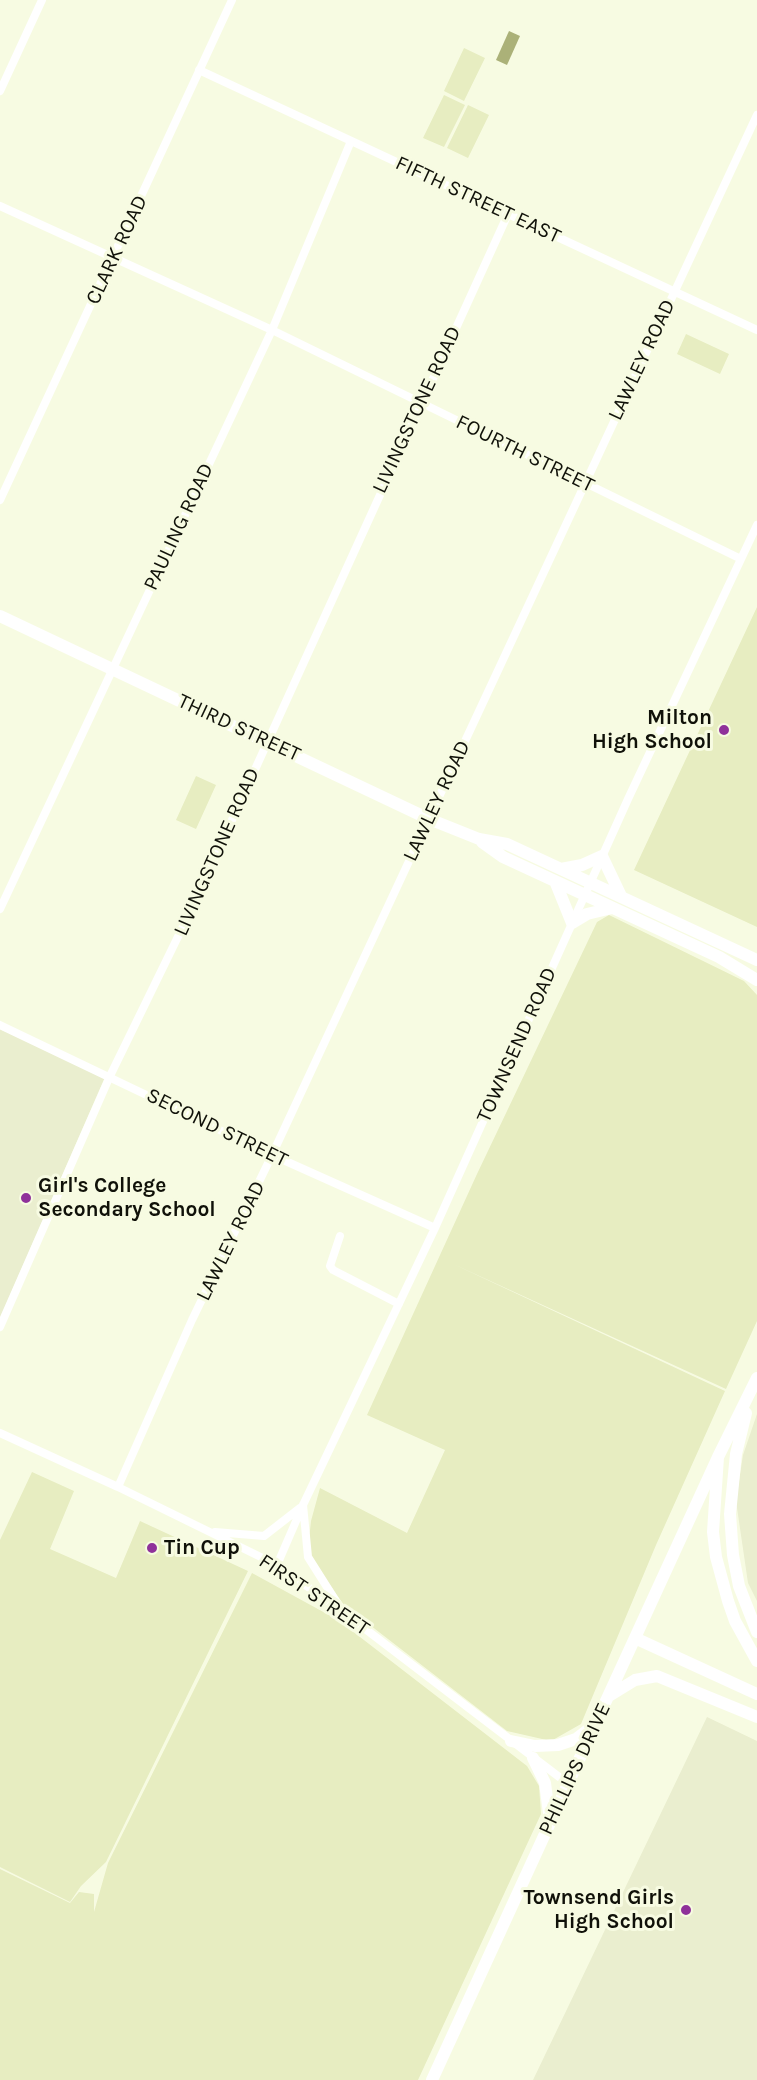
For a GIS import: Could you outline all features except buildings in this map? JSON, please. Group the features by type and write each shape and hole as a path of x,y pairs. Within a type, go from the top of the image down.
{"main road":[{"name":"THIRD STREET","path":"0,616 429,819 479,839 507,844 757,960"},
{"name":"THIRD STREET","path":"479,839 503,857 719,957 757,980"},
{"path":"561,869 582,865 602,856 621,896"},
{"path":"555,881 572,923 587,914 612,908"},
{"path":"757,1378 751,1391 736,1454 730,1514 733,1555 739,1586 757,1632"},
{"name":"PHILLIPS DRIVE","path":"432,2080 567,1783 637,1639 718,1458 751,1391"},
{"path":"718,1458 714,1503 716,1557 735,1621 757,1661"},
{"path":"637,1639 757,1694"},
{"path":"607,1698 625,1685 657,1676 757,1717"},
{"path":"511,1741 535,1746 558,1745 576,1739 594,1725"},
{"path":"534,1758 545,1784 550,1822"}],"street":[{"path":"0,91 42,0"},
{"name":"CLARK ROAD","path":"0,500 232,0"},
{"name":"FIFTH STREET EAST","path":"199,70 757,330"},
{"name":"LAWLEY ROAD","path":"118,1487 192,1320 272,1155 757,115"},
{"name":"PAULING ROAD","path":"0,909 272,330 351,141"},
{"name":"FOURTH STREET","path":"0,206 272,330 584,484 741,558"},
{"name":"LIVINGSTONE ROAD","path":"0,1327 110,1076 138,1023 420,402 508,214"},
{"name":"TOWNSEND ROAD","path":"277,1565 303,1505 435,1228 602,856 757,525"},
{"name":"SECOND STREET","path":"0,1025 272,1155 435,1228"},
{"path":"340,1236 330,1266 333,1270 399,1305"},
{"name":"FIRST STREET","path":"0,1434 118,1487 277,1565 343,1612 567,1783"},
{"path":"206,1530 264,1536 279,1527 303,1505"},
{"path":"303,1505 311,1566 343,1612"}],"shaded area":[{"path":"509,31 520,36 507,65 496,60"},
{"path":"464,48 485,58 464,101 444,91"},
{"path":"444,95 465,105 444,147 423,138"},
{"path":"468,105 489,115 468,158 447,148"},
{"path":"686,334 729,354 720,374 677,354"},
{"name":"Milton High School","path":"757,607 757,927 634,870"},
{"path":"196,776 216,785 196,829 176,820"},
{"path":"609,915 744,981 757,995 757,1321 726,1389 451,1263 725,1391 656,1545 581,1724 551,1741 507,1731 344,1605 310,1557 309,1540 311,1521 320,1488 407,1533 445,1450 367,1415 477,1174 597,922"},
{"name":"Girl's College Secondary School","path":"0,1029 105,1077 0,1318"},
{"path":"757,1414 757,1601 748,1583 736,1501 743,1455"},
{"path":"32,1472 74,1491 50,1549 116,1578 140,1521 248,1571 106,1862 81,1886 70,1902 0,1867 0,1540"},
{"path":"252,1573 338,1620 527,1766 539,1786 541,1814 418,2080 0,2080 0,1869 70,1903 79,1892 94,1894 94,1912 108,1863"},
{"name":"Townsend Girls High School","path":"707,1717 757,1741 757,2080 533,2080"}],"place":[{"name":"Milton High School","path":"724,730"},
{"name":"Girl's College Secondary School","path":"26,1198"},
{"name":"Tin Cup","path":"152,1548"},
{"name":"Townsend Girls High School","path":"686,1910"}]}
